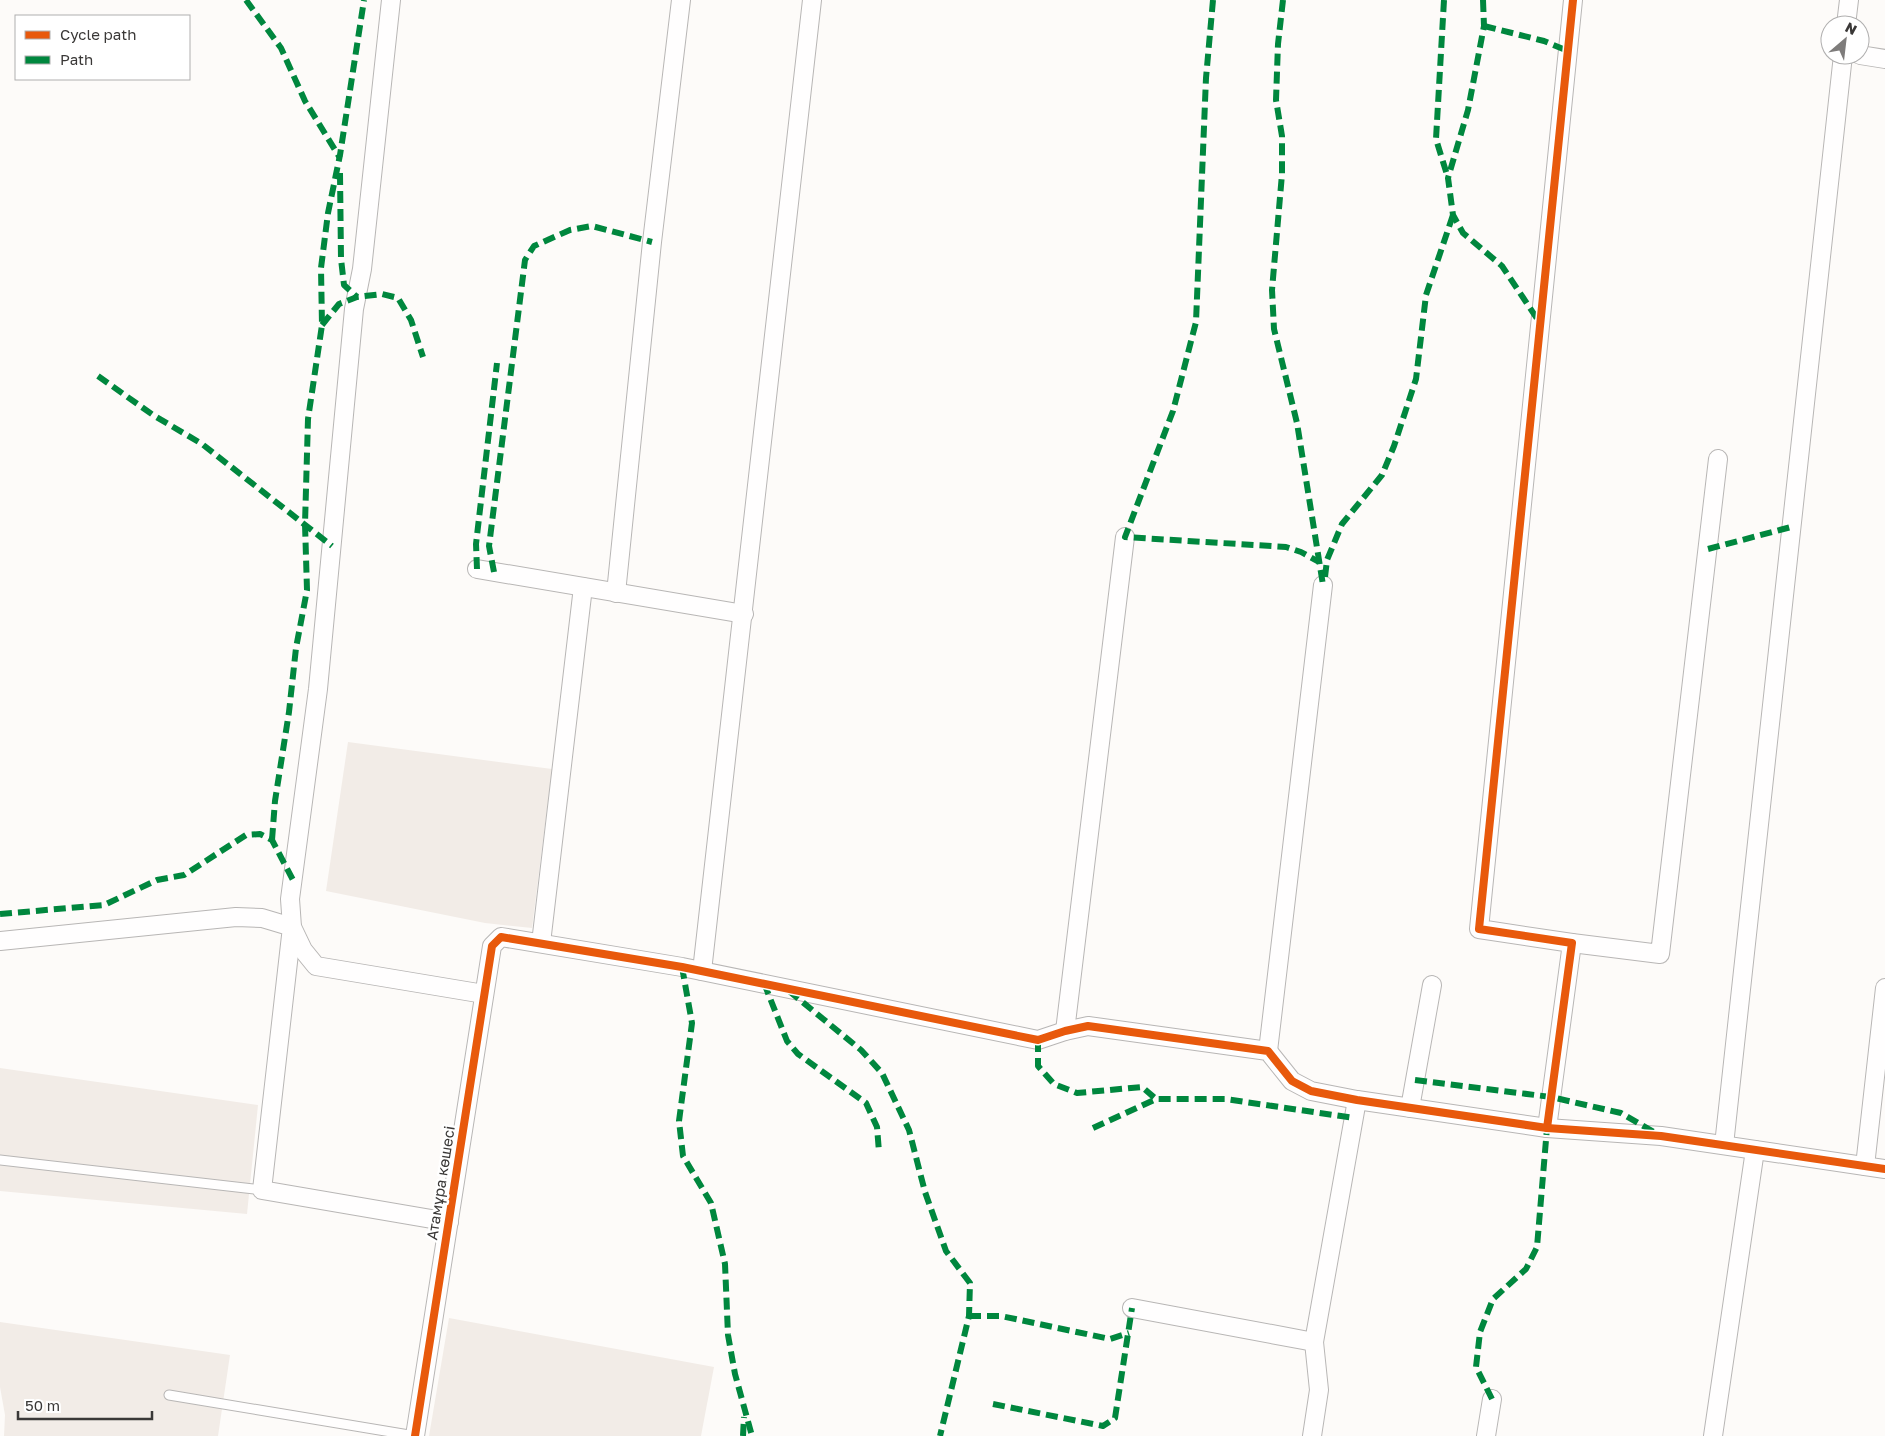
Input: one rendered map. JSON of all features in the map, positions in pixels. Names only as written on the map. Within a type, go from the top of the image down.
[{"type":"street","points":[[391,0],[362,269],[354,309],[318,689],[290,900],[292,927],[262,1190],[449,1222]]},
{"type":"street","points":[[616,593],[651,252],[681,0]]},
{"type":"street","points":[[702,971],[744,614],[812,0]]},
{"type":"street","points":[[1573,0],[1479,929],[1660,954],[1718,459]]},
{"type":"street","points":[[1847,15],[1849,0]]},
{"type":"street","points":[[1870,56],[1885,58]]},
{"type":"street","points":[[1724,1145],[1842,65]]},
{"type":"street","points":[[1065,1030],[1125,537]]},
{"type":"street","points":[[477,569],[744,614]]},
{"type":"street","points":[[1268,1051],[1323,585]]},
{"type":"street","points":[[582,587],[540,943],[702,971],[1038,1040],[1065,1030],[1088,1026],[1268,1051],[1292,1081],[1311,1091],[1357,1100],[1547,1128],[1661,1136],[1885,1169]]},
{"type":"street","points":[[0,941],[236,917],[262,918],[292,927],[303,950],[316,966],[484,994]]},
{"type":"street","name":"Атамұра көшесі","points":[[415,1436],[492,946],[501,936],[540,943]]},
{"type":"street","points":[[1547,1128],[1572,943]]},
{"type":"street","points":[[1410,1108],[1432,986]]},
{"type":"street","points":[[1864,1166],[1885,988]]},
{"type":"street","points":[[1312,1436],[1319,1390],[1314,1342],[1357,1100]]},
{"type":"street","points":[[1713,1436],[1756,1150]]},
{"type":"street","points":[[1132,1308],[1314,1342]]},
{"type":"street","points":[[1486,1436],[1492,1399]]},
{"type":"lane","points":[[0,1160],[262,1190]]},
{"type":"lane","points":[[168,1395],[415,1436]]},
{"type":"shaded area","points":[[348,742],[552,769],[532,928],[485,923],[326,891]]},
{"type":"shaded area","points":[[0,1068],[258,1105],[247,1214],[0,1191]]},
{"type":"shaded area","points":[[449,1318],[714,1367],[701,1436],[429,1436]]},
{"type":"shaded area","points":[[0,1322],[230,1355],[218,1436],[4,1436],[5,1415],[0,1387]]},
{"type":"marked path","points":[[246,0],[281,48],[305,101],[340,158]]},
{"type":"marked path","points":[[272,840],[275,801],[289,712],[296,648],[307,590],[305,524],[308,419],[322,325],[321,268],[328,213],[340,155],[364,0]]},
{"type":"marked path","points":[[1213,0],[1206,78],[1196,322],[1173,411],[1125,537],[1286,547],[1301,552],[1319,562]]},
{"type":"marked path","points":[[1283,0],[1278,44],[1276,100],[1282,136],[1282,174],[1272,290],[1274,329],[1297,423],[1323,585]]},
{"type":"marked path","points":[[1444,0],[1436,139],[1448,178]]},
{"type":"marked path","points":[[1483,0],[1484,26],[1468,110],[1448,178],[1453,215],[1463,233],[1502,266],[1540,323]]},
{"type":"marked path","points":[[1484,26],[1544,41],[1568,51]]},
{"type":"marked path","points":[[340,173],[341,259],[344,285],[357,297]]},
{"type":"marked path","points":[[1325,577],[1327,560],[1342,524],[1382,475],[1394,446],[1416,379],[1426,295],[1453,215]]},
{"type":"marked path","points":[[494,572],[489,546],[525,260],[534,246],[570,230],[592,226],[652,242]]},
{"type":"marked path","points":[[322,325],[339,304],[357,297],[382,294],[398,298],[411,320],[423,357]]},
{"type":"marked path","points":[[477,569],[476,544],[497,363]]},
{"type":"marked path","points":[[98,376],[153,415],[202,444],[332,546]]},
{"type":"marked path","points":[[1708,549],[1791,527]]},
{"type":"marked path","points":[[0,914],[104,905],[157,880],[184,875],[246,835],[260,834],[272,840],[293,880]]},
{"type":"marked path","points":[[682,967],[692,1023],[679,1121],[683,1156],[711,1203],[725,1264],[728,1335],[735,1374],[752,1436]]},
{"type":"marked path","points":[[764,983],[787,1041],[798,1054],[866,1103],[877,1127],[879,1152]]},
{"type":"marked path","points":[[789,991],[861,1050],[882,1073],[909,1130],[925,1192],[946,1251],[970,1283],[969,1316],[940,1436]]},
{"type":"marked path","points":[[1038,1040],[1038,1066],[1054,1084],[1077,1093],[1142,1087],[1156,1099]]},
{"type":"marked path","points":[[1415,1080],[1551,1097],[1621,1113],[1657,1134]]},
{"type":"marked path","points":[[1093,1128],[1156,1099],[1225,1099],[1354,1118]]},
{"type":"marked path","points":[[1492,1399],[1476,1367],[1480,1332],[1493,1299],[1526,1269],[1537,1247],[1547,1128]]},
{"type":"marked path","points":[[993,1404],[1103,1426],[1115,1418],[1132,1308]]},
{"type":"marked path","points":[[969,1316],[1001,1316],[1110,1339],[1129,1333]]},
{"type":"marked path","points":[[743,1436],[744,1417]]},
{"type":"cycle path","points":[[1547,1128],[1572,943],[1479,929],[1573,0]]},
{"type":"cycle path","points":[[415,1436],[492,946],[501,937],[682,967],[1038,1040],[1088,1026],[1268,1051],[1292,1081],[1311,1091],[1357,1100],[1547,1128],[1661,1136],[1885,1169]]}]
